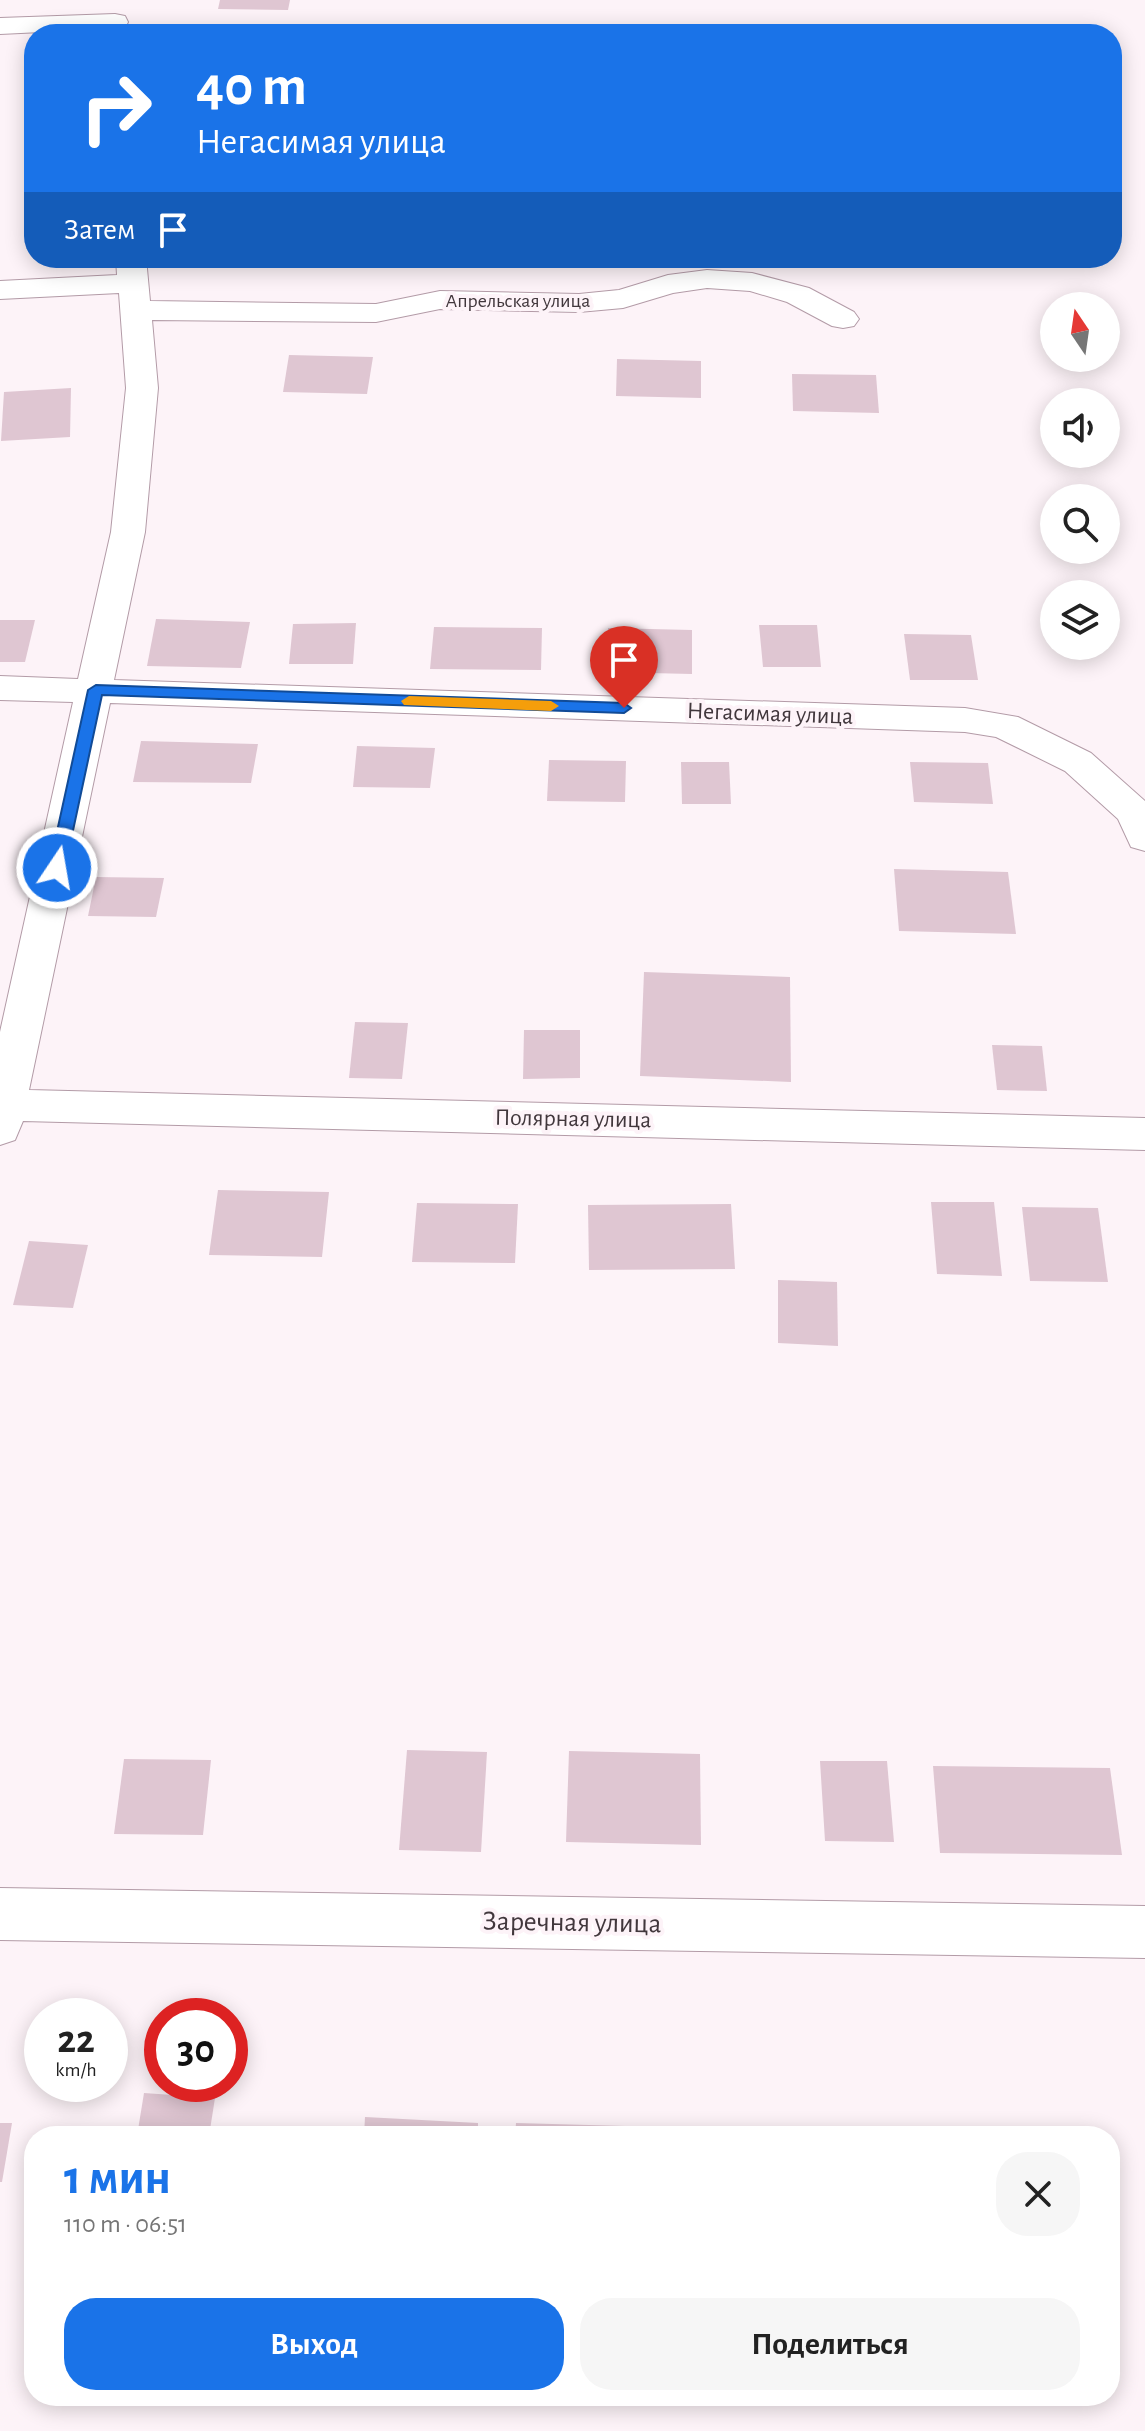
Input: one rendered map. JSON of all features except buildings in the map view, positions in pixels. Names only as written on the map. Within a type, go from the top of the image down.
[{"type":"street","points":[[33,24],[114,19]]},
{"type":"street","points":[[0,26],[24,25]]},
{"type":"street","name":"Апрельская улица","points":[[0,290],[133,284],[376,313],[440,300],[579,303],[623,299],[668,284],[707,279],[752,282],[798,295],[843,319]]},
{"type":"street","points":[[2,1113],[128,532],[142,388],[133,284]]},
{"type":"street","name":"Негасимая улица","points":[[0,688],[965,720],[1005,726],[1078,762],[1134,812],[1145,838]]},
{"type":"street","name":"Полярная улица","points":[[2,1113],[1145,1134]]},
{"type":"street","name":"Заречная улица","points":[[0,1914],[1145,1932]]},
{"type":"slow traffic","points":[[409,701],[551,706]]},
{"type":"route","points":[[57,868],[96,690],[624,708]]}]
